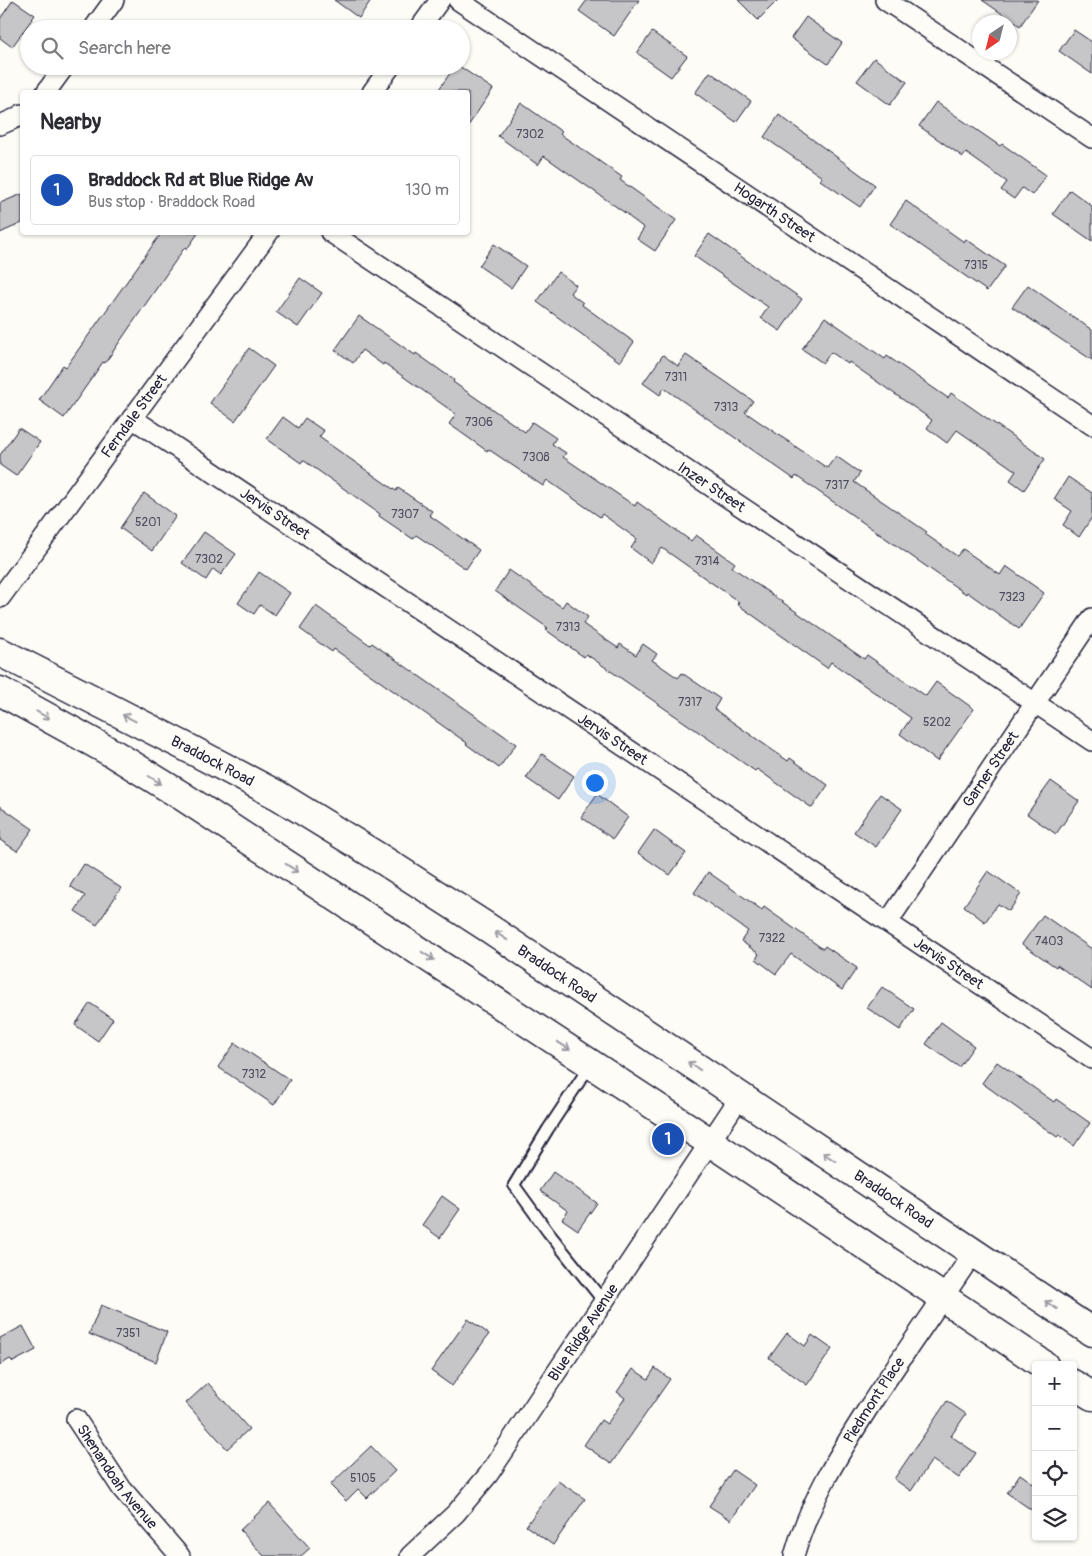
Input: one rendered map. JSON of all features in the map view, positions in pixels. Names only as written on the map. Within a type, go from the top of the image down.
[{"type":"main road","name":"Braddock Road","points":[[0,652],[279,796],[383,860],[490,929],[1092,1332]]},
{"type":"main road","points":[[0,691],[114,754],[182,796],[592,1064],[1038,1361]]},
{"type":"main road","points":[[1077,1387],[1092,1396]]},
{"type":"street","points":[[100,20],[114,0]]},
{"type":"street","points":[[425,20],[440,0]]},
{"type":"street","name":"Hogarth Street","points":[[458,0],[1092,425]]},
{"type":"street","points":[[885,0],[1092,138]]},
{"type":"street","points":[[47,90],[58,75]]},
{"type":"street","points":[[373,90],[384,75]]},
{"type":"street","points":[[0,125],[20,115]]},
{"type":"street","name":"Ferndale Street","points":[[0,598],[267,235]]},
{"type":"street","name":"Inzer Street","points":[[334,235],[1092,741]]},
{"type":"street","name":"Jervis Street","points":[[132,418],[1092,1059]]},
{"type":"street","name":"Garner Street","points":[[888,922],[1092,618]]},
{"type":"street","name":"Blue Ridge Avenue","points":[[410,1556],[456,1513],[488,1475],[740,1097]]},
{"type":"street","name":"Piedmont Place","points":[[794,1556],[800,1534],[832,1464],[879,1390],[973,1253]]},
{"type":"street","name":"Shenandoah Avenue","points":[[76,1420],[122,1489],[180,1556]]},
{"type":"lane","points":[[592,1064],[548,1129],[514,1185],[548,1232],[604,1302]]},
{"type":"building","points":[[13,0],[35,15],[31,20],[20,20],[20,36],[12,47],[0,38],[0,19]]},
{"type":"building","points":[[334,0],[371,0],[359,18]]},
{"type":"building","points":[[587,0],[639,0],[614,36],[579,11]]},
{"type":"building","points":[[738,0],[778,0],[758,20]]},
{"type":"building","points":[[982,0],[1038,0],[1020,26],[1017,24],[1017,15],[1004,15]]},
{"type":"building","points":[[806,17],[842,43],[828,64],[791,38]]},
{"type":"building","points":[[1074,30],[1092,42],[1092,74],[1059,51]]},
{"type":"building","points":[[652,32],[687,56],[671,77],[637,53]]},
{"type":"building","points":[[874,58],[907,82],[890,105],[857,81]]},
{"type":"building","points":[[710,72],[751,101],[736,122],[695,93]]},
{"type":"building","points":[[470,73],[493,89],[470,123],[470,90],[438,90],[449,75],[470,75]]},
{"type":"building","points":[[936,102],[1046,175],[1032,195],[1022,188],[1014,199],[1001,190],[1007,182],[966,153],[963,157],[919,126]]},
{"type":"building","points":[[521,103],[562,132],[560,134],[622,177],[620,180],[676,220],[655,251],[637,239],[644,228],[628,215],[544,156],[538,165],[498,136]]},
{"type":"building","points":[[779,115],[875,185],[860,207],[820,180],[822,177],[764,137]]},
{"type":"building","points":[[1070,190],[1092,206],[1092,241],[1053,214]]},
{"type":"building","points":[[20,195],[20,224],[0,233],[0,203]]},
{"type":"building","points":[[906,201],[964,242],[966,239],[1005,266],[987,291],[890,224]]},
{"type":"building","points":[[709,234],[802,299],[780,331],[761,318],[768,307],[694,256]]},
{"type":"building","points":[[160,235],[197,235],[187,249],[185,247],[105,363],[103,362],[64,418],[39,400],[63,365],[66,367]]},
{"type":"building","points":[[494,244],[526,266],[511,288],[479,266]]},
{"type":"building","points":[[558,272],[576,285],[570,293],[583,303],[582,305],[634,342],[620,362],[537,302]]},
{"type":"building","points":[[300,278],[322,293],[298,327],[276,312]]},
{"type":"building","points":[[1028,285],[1092,330],[1092,360],[1012,307]]},
{"type":"building","points":[[359,316],[415,355],[416,353],[454,380],[453,382],[525,432],[532,422],[556,438],[552,444],[566,453],[563,457],[635,506],[637,502],[691,541],[696,535],[735,563],[732,567],[864,659],[867,655],[926,696],[936,682],[974,709],[937,761],[900,734],[911,718],[831,662],[827,668],[737,604],[739,602],[662,548],[651,563],[631,548],[637,539],[602,514],[600,517],[547,480],[543,486],[488,449],[487,451],[449,424],[456,414],[384,363],[383,365],[362,350],[353,363],[335,350]]},
{"type":"building","points":[[825,317],[885,359],[887,356],[948,398],[951,393],[1045,459],[1024,490],[1010,480],[1016,471],[957,430],[947,443],[927,428],[932,420],[849,362],[848,364],[831,352],[823,363],[802,349]]},
{"type":"building","points":[[249,348],[274,366],[235,421],[210,403]]},
{"type":"building","points":[[663,355],[678,366],[686,355],[723,380],[753,401],[745,412],[827,468],[836,456],[860,473],[854,482],[927,532],[925,534],[957,556],[963,549],[1000,575],[1006,566],[1044,593],[1019,629],[796,476],[794,479],[664,388],[660,395],[643,383]]},
{"type":"building","points":[[283,417],[298,428],[305,418],[324,431],[319,437],[396,491],[398,488],[432,511],[429,515],[479,550],[466,569],[416,535],[413,539],[303,460],[301,463],[267,439]]},
{"type":"building","points":[[19,428],[40,442],[16,476],[0,465],[0,455]]},
{"type":"building","points":[[1068,477],[1092,493],[1092,517],[1079,537],[1063,525],[1072,511],[1054,499]]},
{"type":"building","points":[[144,493],[176,516],[152,551],[120,528]]},
{"type":"building","points":[[204,532],[236,554],[221,575],[213,569],[206,580],[182,563]]},
{"type":"building","points":[[509,570],[562,607],[566,601],[588,617],[583,624],[618,648],[620,644],[636,655],[643,644],[657,654],[652,660],[678,678],[682,673],[720,699],[714,709],[788,761],[790,758],[828,785],[812,808],[757,769],[755,771],[586,654],[584,657],[546,630],[548,628],[495,591]]},
{"type":"building","points":[[259,572],[290,593],[275,615],[260,605],[254,614],[238,603]]},
{"type":"building","points":[[316,606],[516,744],[499,768],[467,743],[334,649],[332,652],[300,629]]},
{"type":"building","points":[[542,754],[574,776],[558,800],[526,778]]},
{"type":"building","points":[[1051,781],[1079,801],[1056,834],[1027,814]]},
{"type":"building","points":[[597,794],[628,817],[613,839],[581,817]]},
{"type":"building","points":[[880,794],[902,809],[876,847],[854,832]]},
{"type":"building","points":[[0,806],[33,829],[17,851],[0,840]]},
{"type":"building","points":[[654,830],[686,853],[670,875],[638,853]]},
{"type":"building","points":[[84,864],[121,888],[97,925],[75,911],[85,896],[70,886]]},
{"type":"building","points":[[988,871],[1021,894],[1009,911],[998,904],[985,922],[964,906]]},
{"type":"building","points":[[708,872],[762,910],[764,907],[823,949],[825,946],[857,968],[842,990],[791,954],[776,974],[756,959],[759,954],[741,941],[748,931],[694,893]]},
{"type":"building","points":[[1043,915],[1092,949],[1092,990],[1057,965],[1056,967],[1022,944]]},
{"type":"building","points":[[882,987],[914,1009],[900,1030],[867,1008]]},
{"type":"building","points":[[90,1003],[113,1019],[98,1041],[75,1025]]},
{"type":"building","points":[[941,1022],[974,1046],[959,1067],[926,1044]]},
{"type":"building","points":[[235,1043],[290,1080],[274,1105],[218,1067]]},
{"type":"building","points":[[997,1062],[1054,1102],[1056,1099],[1090,1123],[1074,1146],[1059,1135],[1057,1137],[982,1083]]},
{"type":"building","points":[[553,1172],[597,1203],[578,1230],[562,1219],[568,1211],[540,1191]]},
{"type":"building","points":[[442,1196],[460,1209],[440,1238],[422,1225]]},
{"type":"building","points":[[101,1305],[167,1332],[156,1362],[89,1334]]},
{"type":"building","points":[[468,1319],[489,1334],[452,1386],[431,1371]]},
{"type":"building","points":[[23,1326],[36,1350],[13,1362],[10,1359],[0,1365],[0,1338]]},
{"type":"building","points":[[787,1333],[805,1346],[812,1335],[832,1349],[807,1385],[769,1358]]},
{"type":"building","points":[[655,1368],[670,1379],[611,1464],[584,1445],[601,1420],[607,1424],[625,1398],[617,1392],[633,1369],[648,1379]]},
{"type":"building","points":[[208,1383],[249,1429],[227,1449],[186,1403]]},
{"type":"building","points":[[947,1401],[966,1414],[951,1436],[976,1453],[959,1478],[932,1460],[911,1491],[894,1479]]},
{"type":"building","points":[[371,1446],[395,1471],[367,1498],[358,1489],[346,1501],[330,1485]]},
{"type":"building","points":[[733,1470],[755,1485],[731,1520],[709,1506]]},
{"type":"building","points":[[1020,1474],[1032,1482],[1032,1510],[1007,1493]]},
{"type":"building","points":[[558,1481],[585,1499],[553,1545],[526,1526]]},
{"type":"building","points":[[269,1503],[310,1548],[301,1556],[264,1556],[240,1530]]},
{"type":"place","name":"Braddock Rd at Blue Ridge Av","points":[[668,1139]]}]
